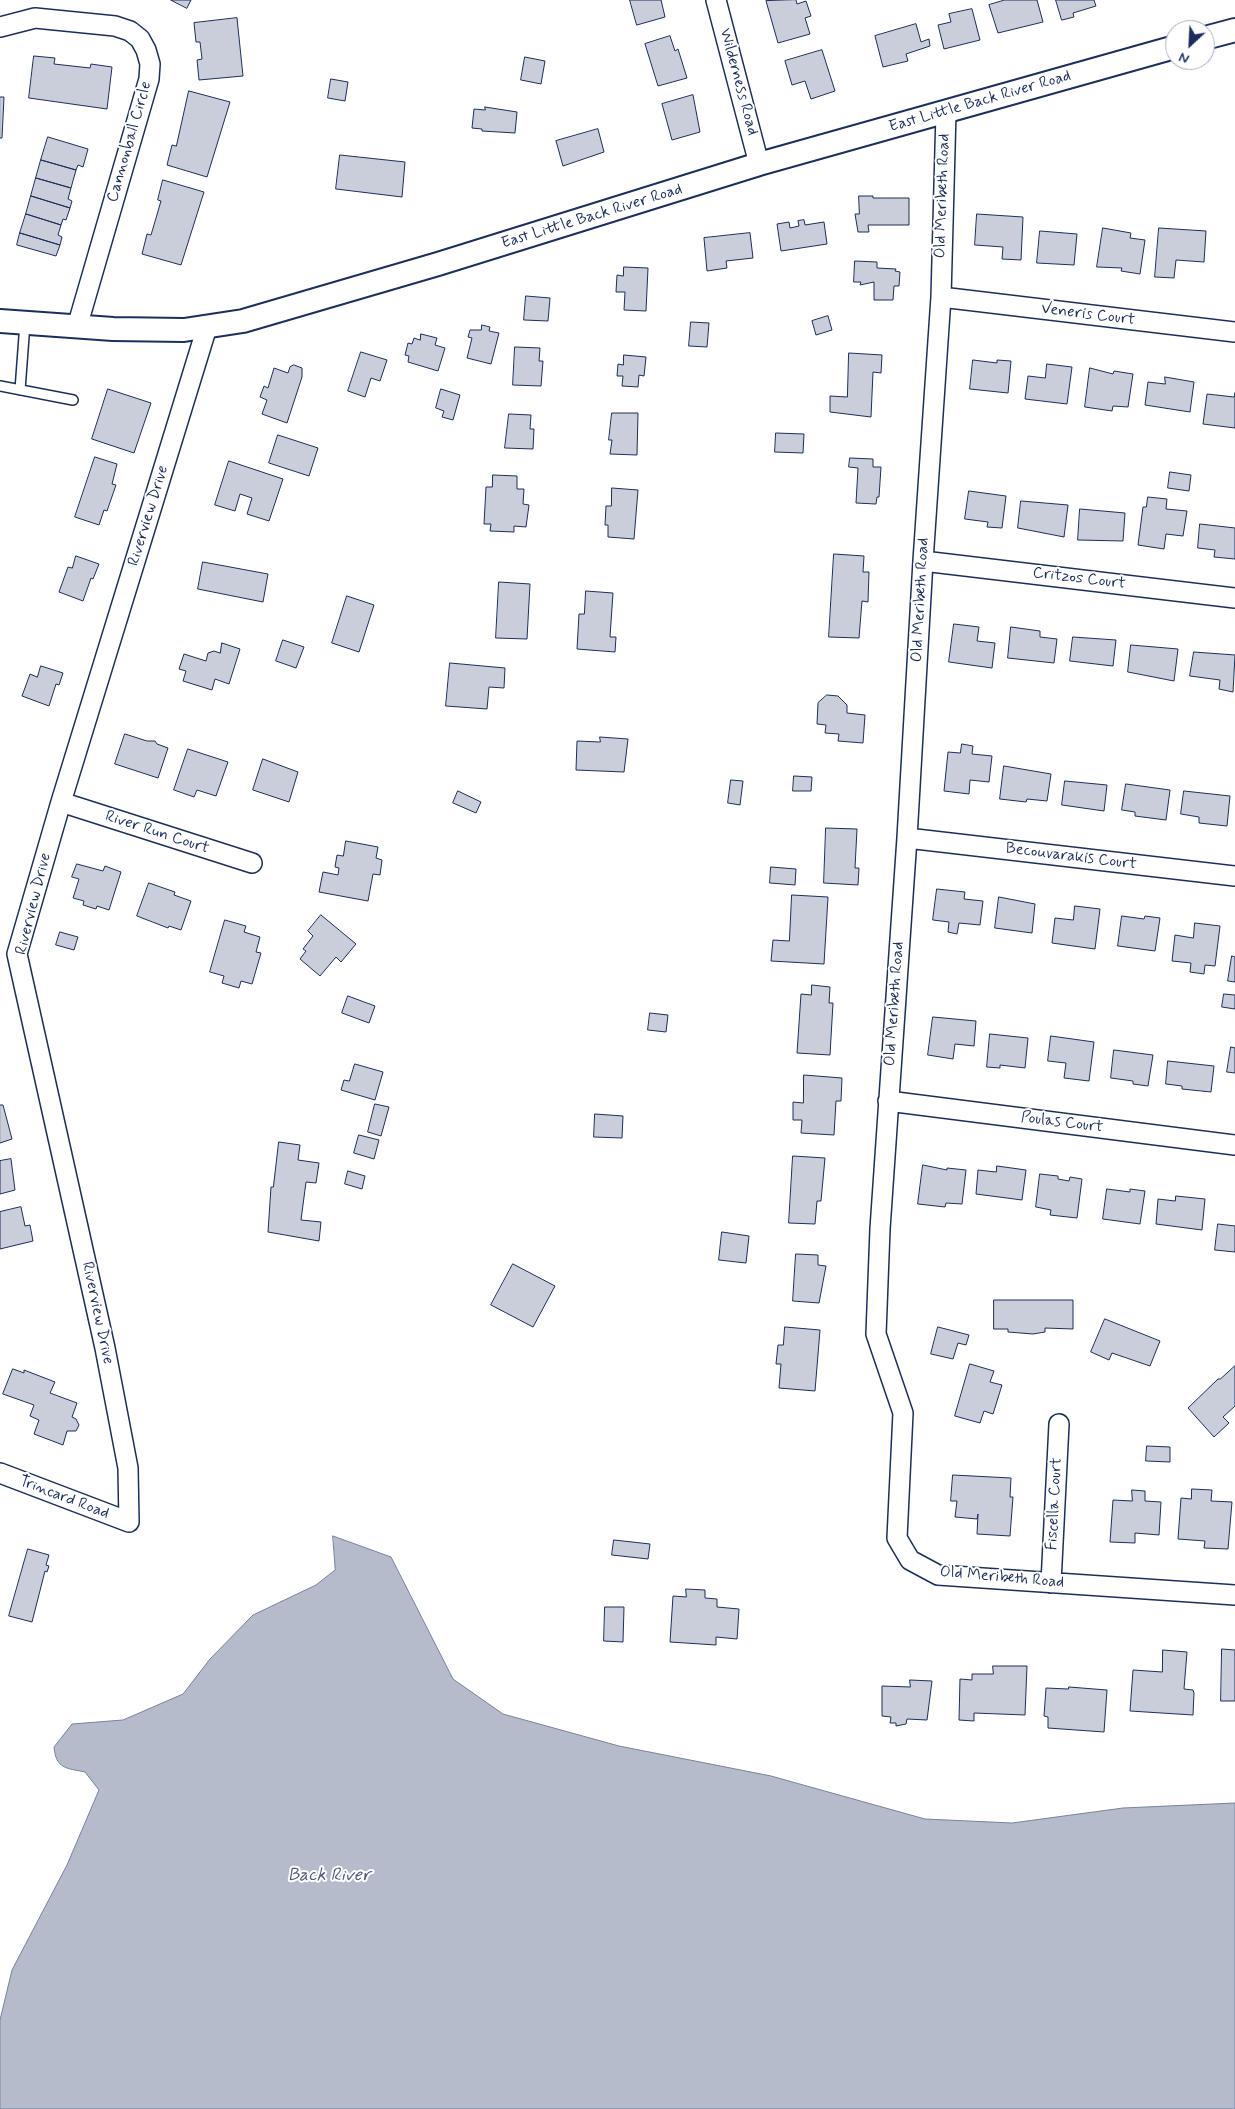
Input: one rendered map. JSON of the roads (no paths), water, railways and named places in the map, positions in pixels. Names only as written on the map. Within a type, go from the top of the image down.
[{"type":"street","name":"Wilderness Road","points":[[716,0],[759,164]]},
{"type":"street","name":"Cannonball Circle","points":[[0,27],[35,18],[115,26],[135,35],[146,50],[150,64],[149,79],[77,327]]},
{"type":"street","points":[[1215,35],[1235,30]]},
{"type":"street","name":"East Little Back River Road","points":[[0,322],[158,330],[207,327],[259,317],[759,164],[1165,50]]},
{"type":"street","name":"Old Meribeth Road","points":[[946,112],[940,297],[922,561],[907,838],[888,1101],[876,1334],[903,1413],[898,1538],[910,1560],[938,1575],[1235,1595]]},
{"type":"street","name":"Veneris Court","points":[[940,297],[1235,332]]},
{"type":"street","name":"Riverview Drive","points":[[128,1522],[128,1468],[105,1348],[18,954],[61,802],[207,327]]},
{"type":"street","name":"Critzos Court","points":[[922,561],[1235,598]]},
{"type":"street","name":"River Run Court","points":[[61,802],[252,863]]},
{"type":"street","name":"Becouvarakis Court","points":[[907,838],[1235,876]]},
{"type":"street","name":"Poulas Court","points":[[888,1101],[1235,1145]]},
{"type":"street","name":"Fiscella Court","points":[[1051,1583],[1059,1424]]},
{"type":"street","name":"Trincard Road","points":[[0,1473],[128,1522]]},
{"type":"lane","points":[[20,390],[25,323]]},
{"type":"lane","points":[[0,386],[74,400]]},
{"type":"water","name":"Back River","points":[[333,1536],[391,1557],[453,1679],[503,1714],[619,1746],[771,1776],[925,1819],[1012,1823],[1123,1808],[1235,1803],[1235,2109],[0,2109],[0,2020],[12,1970],[67,1865],[99,1790],[85,1772],[67,1768],[60,1764],[54,1747],[72,1724],[123,1720],[183,1694],[210,1659],[253,1615],[316,1585],[335,1570]]}]
